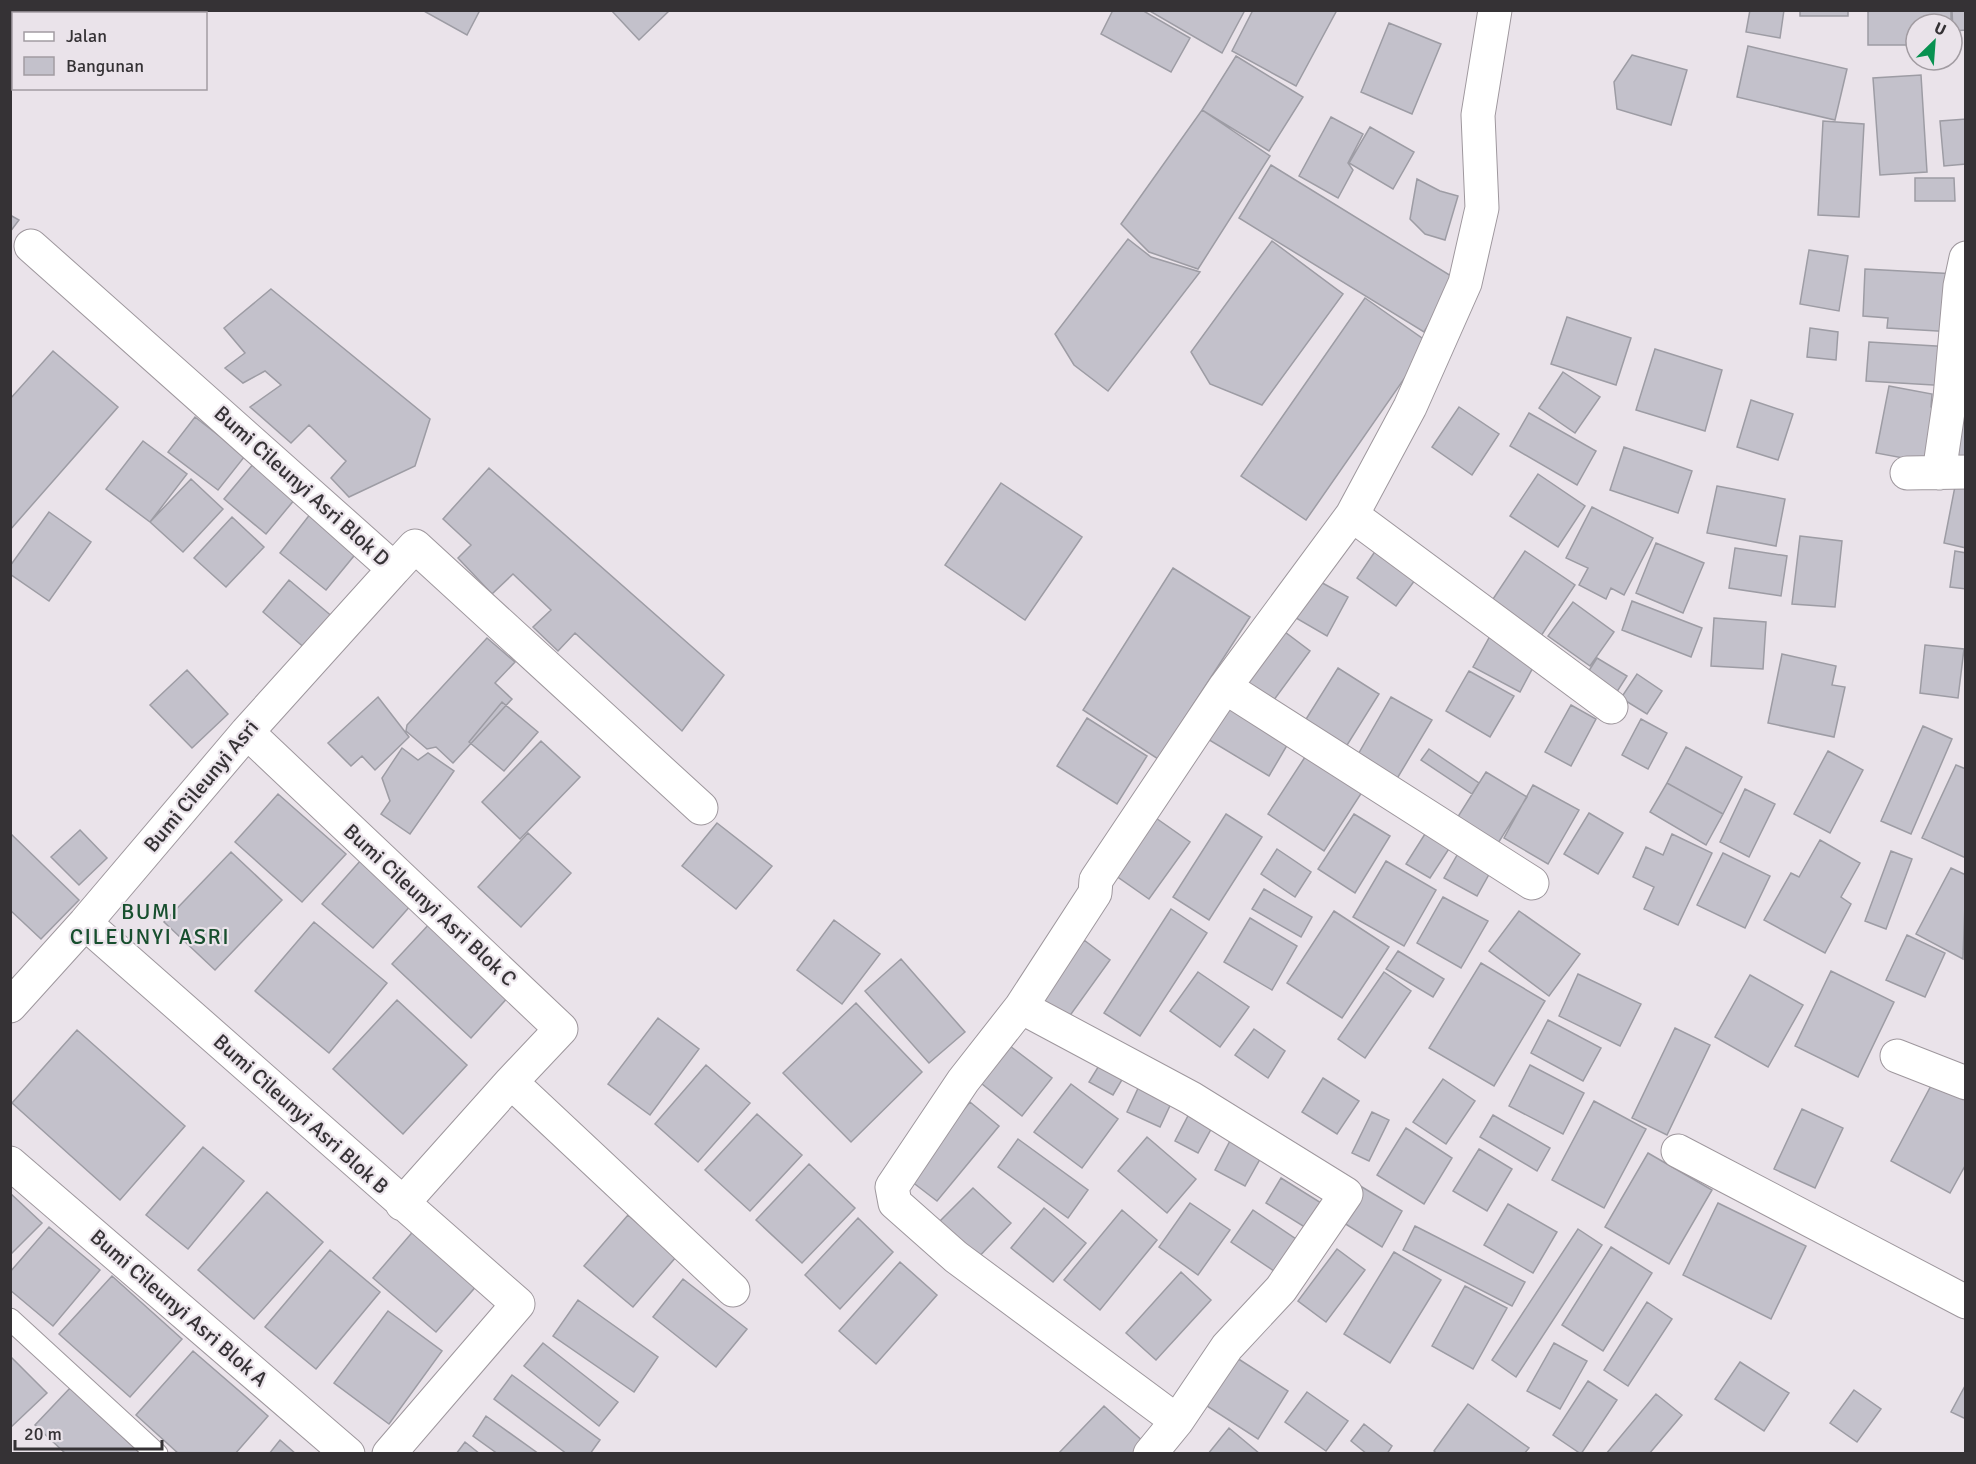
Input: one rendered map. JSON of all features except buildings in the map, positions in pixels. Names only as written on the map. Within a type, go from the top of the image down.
[{"type":"street","points":[[1177,1421],[956,1257],[895,1203],[892,1187],[963,1081],[1021,1007],[1095,893],[1096,880],[1225,687],[1352,515],[1410,407],[1465,283],[1482,208],[1478,116],[1495,10]]},
{"type":"street","name":"Bumi Cileunyi Asri Blok D","points":[[31,246],[394,569],[415,546],[701,808]]},
{"type":"street","points":[[1937,473],[1950,398],[1960,286],[1965,258]]},
{"type":"street","points":[[1352,515],[1611,707]]},
{"type":"street","name":"Bumi Cileunyi Asri","points":[[10,1005],[85,922],[247,732],[394,569]]},
{"type":"street","points":[[1225,687],[1532,883]]},
{"type":"street","name":"Bumi Cileunyi Asri Blok C","points":[[247,732],[561,1029],[402,1204]]},
{"type":"street","name":"Bumi Cileunyi Asri Blok B","points":[[85,922],[518,1304],[389,1454]]},
{"type":"street","points":[[1021,1007],[1191,1098],[1346,1194],[1281,1288],[1227,1347],[1177,1421],[1150,1454]]},
{"type":"street","points":[[1897,1056],[1965,1083]]},
{"type":"street","points":[[511,1082],[733,1290]]},
{"type":"street","points":[[1678,1152],[1965,1302]]},
{"type":"street","name":"Bumi Cileunyi Asri Blok A","points":[[10,1163],[348,1454]]},
{"type":"lane","points":[[10,1319],[157,1454]]},
{"type":"district","name":"BUMI CILEUNYI ASRI","points":[[150,924]]}]
